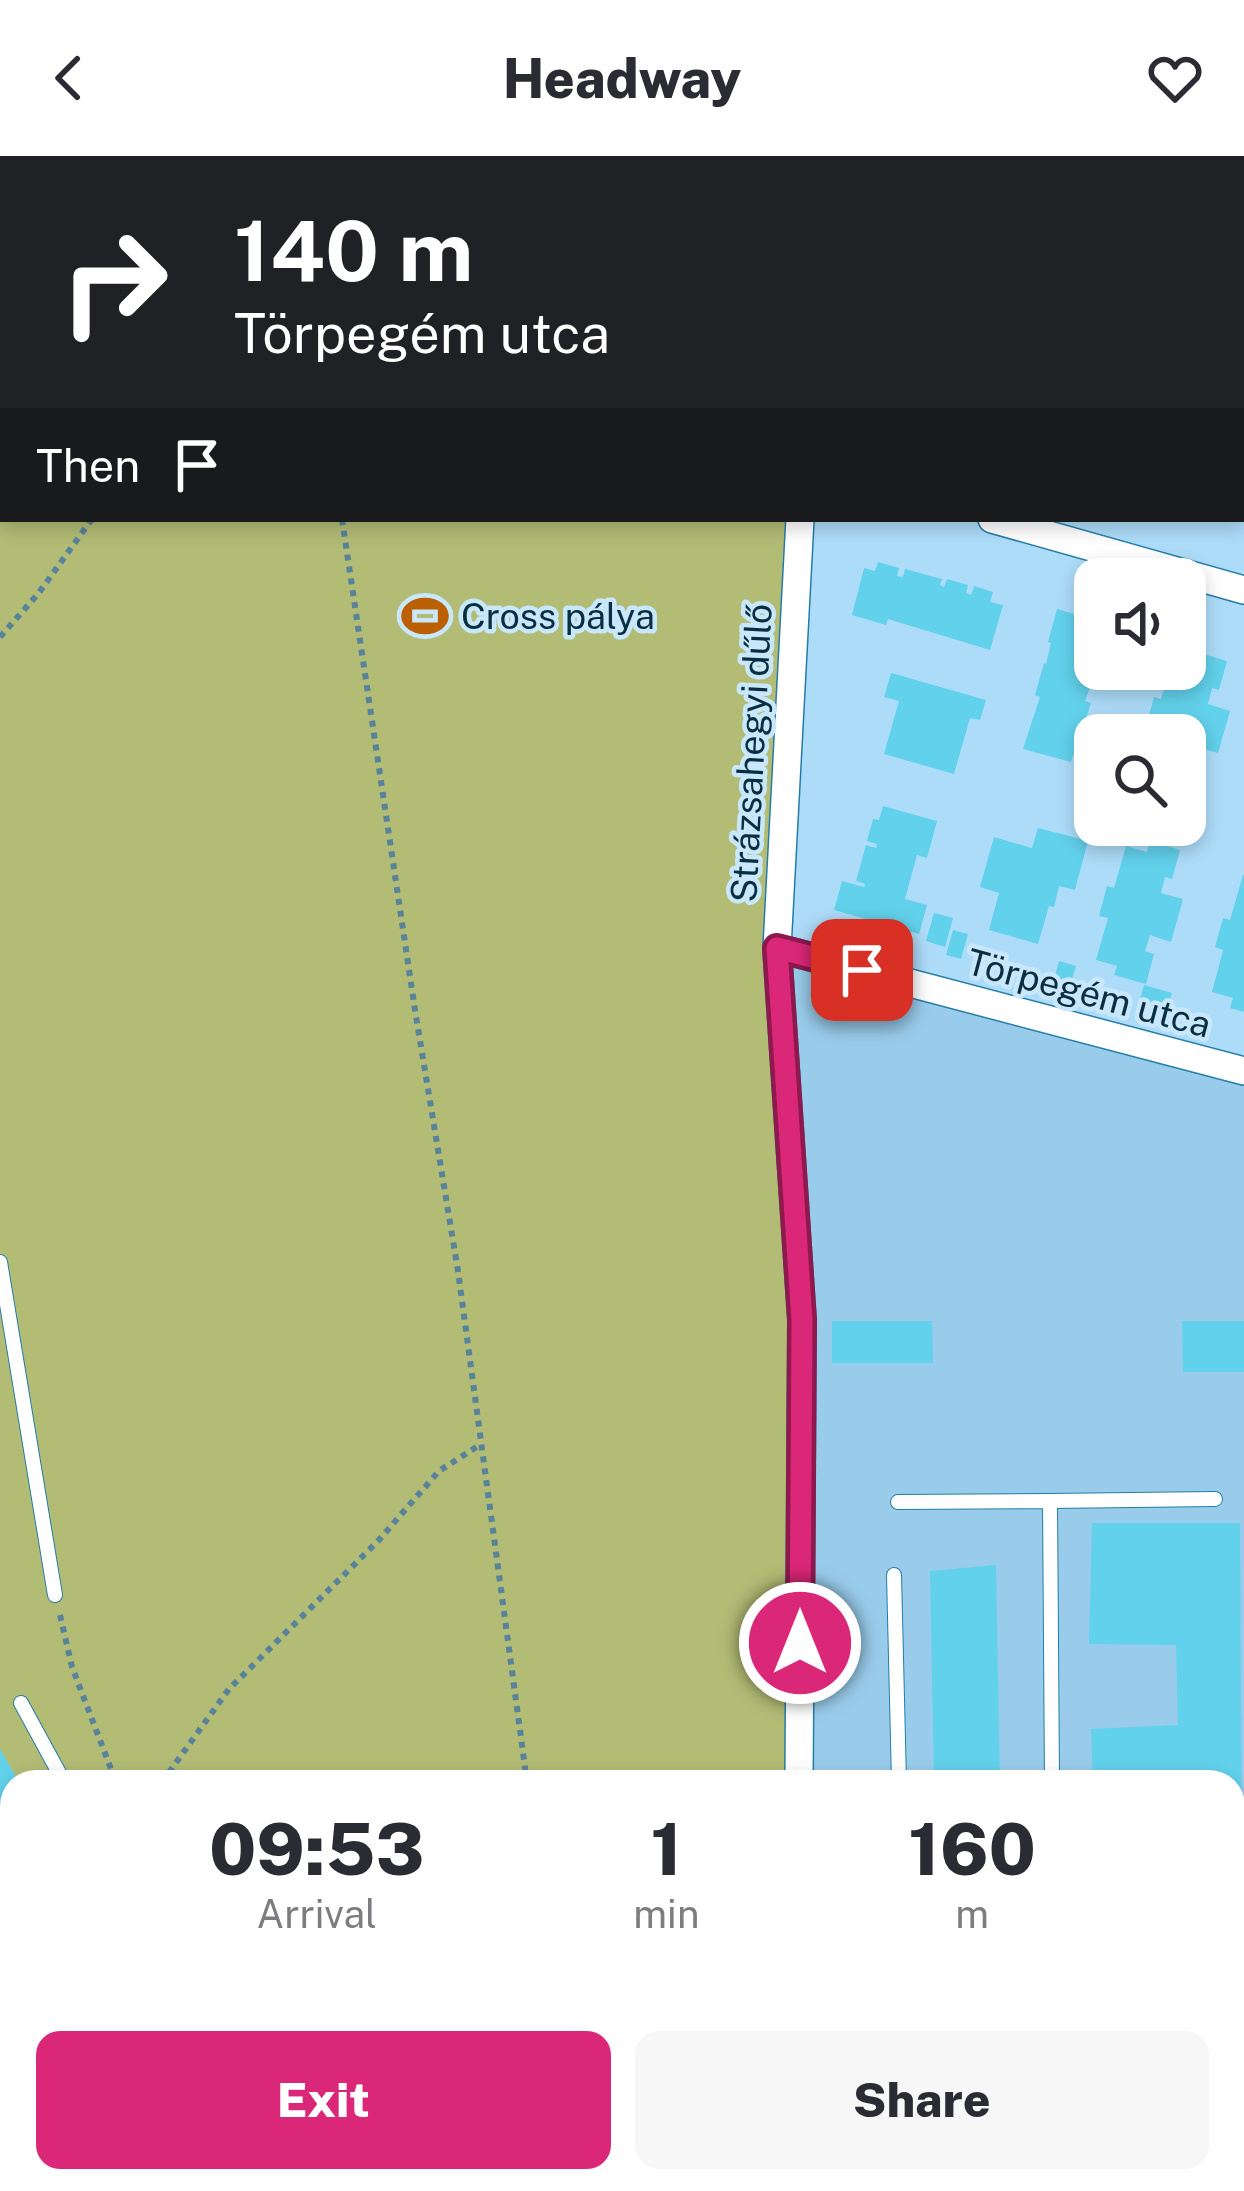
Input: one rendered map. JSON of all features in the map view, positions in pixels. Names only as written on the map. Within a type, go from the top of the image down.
[{"type":"street","name":"Strázsahegyi dűlő","points":[[799,1770],[802,1320],[777,948],[800,522]]},
{"type":"street","points":[[1003,522],[1244,590]]},
{"type":"street","name":"Törpegém utca","points":[[777,948],[1244,1071]]},
{"type":"lane","points":[[0,1262],[55,1595]]},
{"type":"lane","points":[[898,1502],[1215,1499]]},
{"type":"lane","points":[[1050,1501],[1052,1770]]},
{"type":"lane","points":[[894,1575],[899,1770]]},
{"type":"lane","points":[[21,1702],[58,1770]]},
{"type":"path","points":[[0,637],[90,522]]},
{"type":"path","points":[[343,522],[458,1270],[525,1770]]},
{"type":"path","points":[[171,1770],[229,1689],[378,1541],[440,1471],[481,1444]]},
{"type":"path","points":[[55,1595],[72,1667],[111,1770]]},
{"type":"shaded area","points":[[777,948],[1244,1078],[1244,1770],[814,1770],[802,1320]]},
{"type":"green space","points":[[0,522],[800,522],[777,948],[802,1320],[784,1770],[0,1770]]},
{"type":"building","points":[[878,562],[899,568],[897,576],[903,577],[905,569],[942,579],[944,587],[947,579],[968,585],[966,593],[971,595],[974,586],[993,592],[990,602],[1003,605],[990,650],[888,619],[886,625],[852,615],[864,568],[875,571]]},
{"type":"building","points":[[1057,609],[1074,614],[1074,690],[1089,690],[1085,701],[1091,703],[1087,714],[1074,714],[1071,762],[1023,749],[1040,697],[1035,695]]},
{"type":"building","points":[[1206,655],[1227,661],[1219,690],[1212,688],[1208,704],[1230,711],[1218,753],[1206,750],[1206,714],[1149,714],[1154,697],[1161,699],[1164,690],[1206,690]]},
{"type":"building","points":[[891,673],[986,700],[980,720],[970,718],[954,774],[884,754],[899,701],[884,697]]},
{"type":"building","points":[[883,806],[937,821],[927,858],[917,855],[905,899],[927,905],[919,934],[834,910],[842,881],[864,887],[856,881],[866,845],[876,848],[877,844],[867,841],[873,819],[879,820]]},
{"type":"building","points":[[1038,828],[1074,837],[1074,846],[1087,846],[1075,890],[1059,886],[1038,944],[989,930],[999,893],[980,887],[994,837],[1032,848]]},
{"type":"building","points":[[1126,846],[1147,852],[1149,846],[1180,850],[1172,879],[1165,877],[1161,893],[1183,899],[1171,942],[1150,935],[1145,951],[1154,954],[1146,984],[1114,975],[1117,966],[1096,960],[1108,918],[1099,916],[1107,886],[1114,888]]},
{"type":"building","points":[[1243,875],[1244,1012],[1230,1008],[1233,998],[1212,992],[1223,950],[1215,947],[1223,918],[1230,920]]},
{"type":"building","points":[[934,913],[953,918],[945,947],[926,941]]},
{"type":"building","points":[[953,930],[968,934],[961,959],[946,955]]},
{"type":"building","points":[[1059,961],[1076,966],[1068,992],[1052,987]]},
{"type":"building","points":[[1144,985],[1172,993],[1165,1017],[1137,1010]]},
{"type":"building","points":[[832,1321],[932,1321],[933,1363],[832,1363]]},
{"type":"building","points":[[1182,1321],[1244,1321],[1244,1372],[1183,1372]]},
{"type":"building","points":[[1092,1523],[1240,1523],[1241,1770],[1093,1770],[1091,1729],[1178,1725],[1176,1645],[1089,1644]]},
{"type":"building","points":[[996,1565],[1000,1770],[934,1770],[930,1571]]},
{"type":"building","points":[[0,1749],[12,1770],[0,1770]]},
{"type":"place","name":"Cross pálya","points":[[425,616]]},
{"type":"route","points":[[800,1643],[802,1320],[777,948],[862,970]]}]
